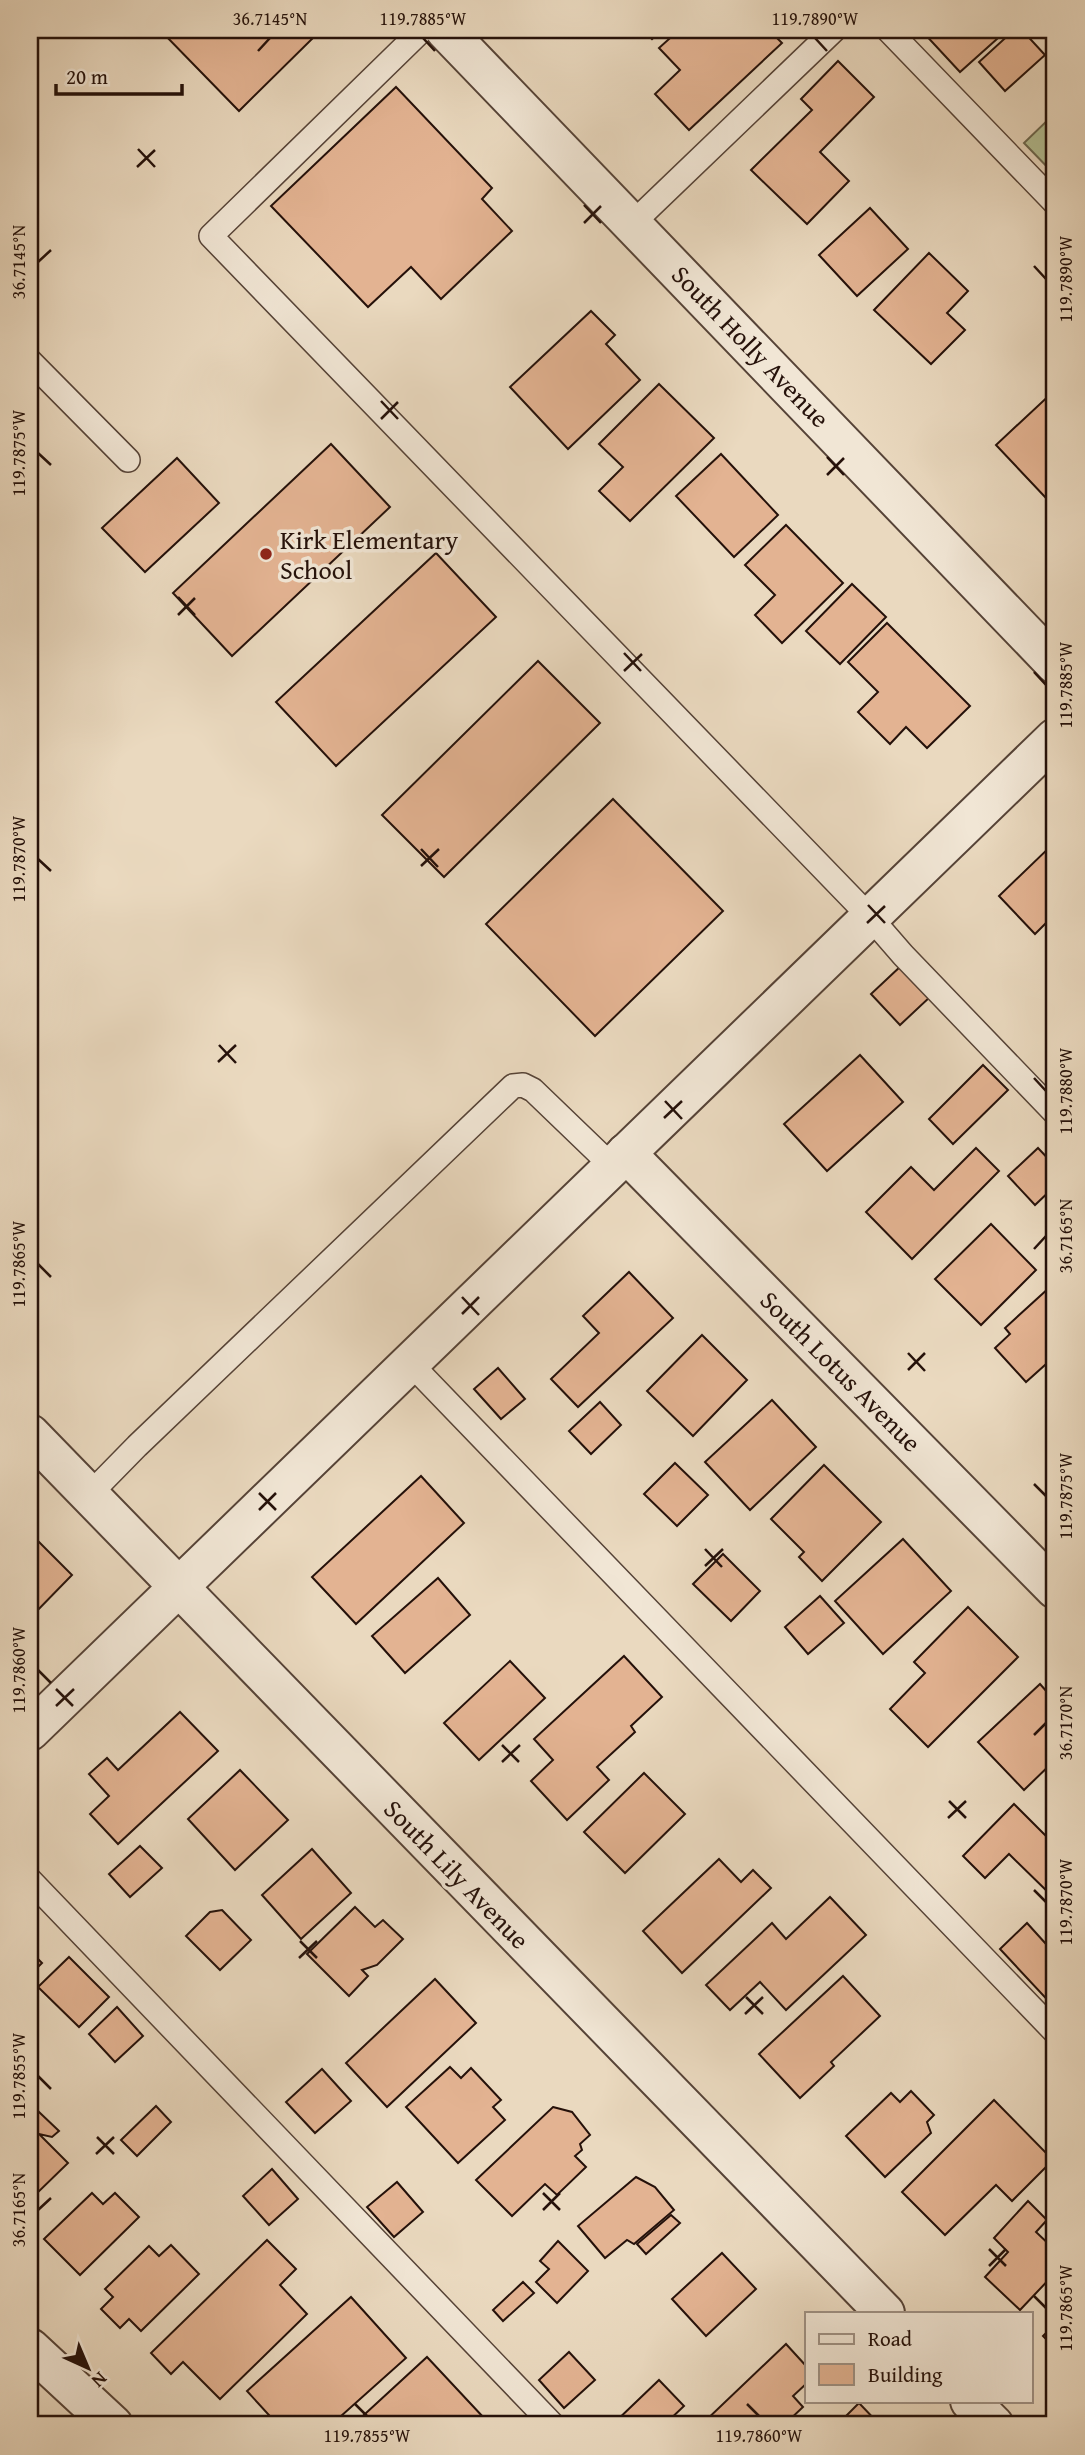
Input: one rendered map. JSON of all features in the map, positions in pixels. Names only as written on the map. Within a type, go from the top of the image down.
[{"type":"street","name":"South Holly Avenue","points":[[445,30],[1055,664]]},
{"type":"street","points":[[30,1731],[1055,738]]},
{"type":"street","name":"South Lotus Avenue","points":[[620,1160],[1055,1589]]},
{"type":"street","name":"South Lily Avenue","points":[[30,1434],[884,2312]]},
{"type":"street","points":[[30,2348],[113,2425]]},
{"type":"street","points":[[971,2402],[994,2425]]},
{"type":"lane","points":[[422,30],[212,236],[870,917],[1055,1113]]},
{"type":"lane","points":[[633,223],[834,30]]},
{"type":"lane","points":[[888,30],[1055,202]]},
{"type":"lane","points":[[30,361],[128,460]]},
{"type":"lane","points":[[89,1496],[137,1446],[513,1086],[523,1085],[533,1090],[620,1160]]},
{"type":"lane","points":[[410,1363],[1055,2032]]},
{"type":"lane","points":[[30,1880],[553,2425]]},
{"type":"green space","points":[[1055,113],[1055,175],[1024,143]]},
{"type":"building","points":[[160,30],[315,30],[318,33],[239,111]]},
{"type":"building","points":[[643,30],[662,30],[652,39]]},
{"type":"building","points":[[679,30],[769,30],[782,43],[689,130],[655,94],[680,70],[659,48]]},
{"type":"building","points":[[921,30],[1007,30],[960,72]]},
{"type":"building","points":[[1014,30],[1022,30],[1045,55],[1005,91],[979,62]]},
{"type":"building","points":[[838,61],[874,97],[820,152],[849,181],[807,224],[751,170],[812,110],[801,99]]},
{"type":"building","points":[[396,87],[492,188],[482,199],[512,231],[441,299],[411,267],[368,307],[271,206]]},
{"type":"building","points":[[870,208],[908,249],[857,296],[819,255]]},
{"type":"building","points":[[929,253],[968,291],[947,313],[965,330],[931,364],[874,310]]},
{"type":"building","points":[[591,311],[615,335],[606,344],[640,380],[568,449],[510,387]]},
{"type":"building","points":[[659,384],[714,438],[630,521],[599,491],[623,467],[599,444]]},
{"type":"building","points":[[1055,390],[1055,489],[1046,498],[996,445]]},
{"type":"building","points":[[331,444],[390,507],[232,656],[173,593]]},
{"type":"building","points":[[721,454],[778,515],[734,557],[676,496]]},
{"type":"building","points":[[177,458],[219,503],[145,572],[102,528]]},
{"type":"building","points":[[786,525],[843,583],[782,643],[755,615],[775,595],[745,565]]},
{"type":"building","points":[[436,553],[496,617],[336,766],[276,702]]},
{"type":"building","points":[[852,584],[886,617],[840,664],[806,631]]},
{"type":"building","points":[[887,623],[970,706],[927,748],[906,727],[890,744],[858,712],[878,692],[848,662]]},
{"type":"building","points":[[538,661],[600,723],[444,877],[382,815]]},
{"type":"building","points":[[613,799],[723,911],[595,1036],[486,924]]},
{"type":"building","points":[[1055,842],[1055,914],[1035,934],[999,896]]},
{"type":"building","points":[[902,965],[931,996],[900,1025],[871,994]]},
{"type":"building","points":[[860,1055],[903,1102],[827,1171],[784,1124]]},
{"type":"building","points":[[983,1065],[1008,1090],[953,1144],[929,1119]]},
{"type":"building","points":[[976,1148],[999,1171],[912,1259],[866,1212],[911,1167],[934,1190]]},
{"type":"building","points":[[1038,1148],[1055,1166],[1055,1186],[1035,1205],[1008,1176]]},
{"type":"building","points":[[991,1224],[1036,1270],[981,1325],[935,1279]]},
{"type":"building","points":[[629,1272],[673,1318],[578,1407],[551,1379],[599,1333],[583,1316]]},
{"type":"building","points":[[1050,1287],[1055,1293],[1055,1356],[1026,1382],[995,1348],[1010,1334],[1005,1328]]},
{"type":"building","points":[[702,1335],[747,1380],[693,1436],[647,1391]]},
{"type":"building","points":[[498,1368],[525,1399],[501,1419],[474,1389]]},
{"type":"building","points":[[772,1400],[816,1447],[750,1510],[705,1462]]},
{"type":"building","points":[[600,1402],[621,1425],[591,1454],[569,1431]]},
{"type":"building","points":[[675,1463],[708,1495],[677,1526],[644,1494]]},
{"type":"building","points":[[824,1465],[881,1522],[822,1581],[799,1557],[804,1552],[771,1519]]},
{"type":"building","points":[[421,1476],[464,1523],[356,1624],[312,1577]]},
{"type":"building","points":[[30,1533],[72,1575],[30,1618]]},
{"type":"building","points":[[903,1539],[951,1591],[883,1654],[835,1601]]},
{"type":"building","points":[[723,1554],[760,1591],[731,1621],[693,1584]]},
{"type":"building","points":[[438,1578],[470,1615],[405,1673],[372,1636]]},
{"type":"building","points":[[820,1596],[844,1623],[808,1654],[785,1627]]},
{"type":"building","points":[[968,1607],[1018,1657],[928,1747],[890,1709],[925,1673],[914,1662]]},
{"type":"building","points":[[624,1656],[662,1697],[631,1726],[635,1732],[597,1767],[609,1780],[567,1820],[531,1781],[553,1760],[534,1739]]},
{"type":"building","points":[[510,1661],[545,1698],[479,1760],[444,1723]]},
{"type":"building","points":[[1040,1684],[1055,1701],[1055,1760],[1024,1790],[978,1742]]},
{"type":"building","points":[[180,1712],[218,1751],[118,1844],[90,1814],[109,1796],[89,1774],[107,1758],[118,1770]]},
{"type":"building","points":[[240,1770],[288,1820],[235,1870],[188,1819]]},
{"type":"building","points":[[644,1773],[685,1814],[625,1873],[584,1832]]},
{"type":"building","points":[[1014,1804],[1047,1837],[1055,1828],[1055,1891],[1051,1895],[1009,1854],[985,1878],[963,1856]]},
{"type":"building","points":[[140,1846],[162,1868],[130,1897],[109,1874]]},
{"type":"building","points":[[312,1849],[351,1893],[301,1939],[262,1895]]},
{"type":"building","points":[[719,1859],[741,1882],[753,1870],[771,1888],[682,1973],[643,1931]]},
{"type":"building","points":[[830,1897],[866,1935],[786,2010],[760,1982],[730,2010],[706,1985],[772,1923],[786,1939]]},
{"type":"building","points":[[355,1907],[375,1927],[383,1920],[403,1939],[377,1965],[362,1970],[368,1976],[349,1996],[307,1954]]},
{"type":"building","points":[[222,1910],[251,1940],[220,1970],[186,1936],[210,1912]]},
{"type":"building","points":[[1027,1923],[1055,1954],[1055,2008],[1000,1949]]},
{"type":"building","points":[[30,1951],[42,1963],[30,1975]]},
{"type":"building","points":[[69,1957],[109,1997],[79,2027],[38,1987]]},
{"type":"building","points":[[843,1976],[880,2016],[831,2062],[834,2066],[800,2098],[759,2054]]},
{"type":"building","points":[[435,1979],[476,2023],[387,2107],[346,2063]]},
{"type":"building","points":[[117,2007],[143,2036],[115,2062],[89,2034]]},
{"type":"building","points":[[450,2067],[461,2078],[471,2068],[501,2100],[493,2107],[505,2120],[458,2163],[406,2107]]},
{"type":"building","points":[[322,2069],[351,2101],[315,2133],[286,2102]]},
{"type":"building","points":[[911,2091],[934,2115],[927,2122],[931,2133],[885,2177],[846,2136],[891,2093],[900,2102]]},
{"type":"building","points":[[994,2100],[1053,2160],[1012,2201],[996,2185],[945,2235],[902,2192]]},
{"type":"building","points":[[156,2106],[171,2122],[137,2156],[121,2140]]},
{"type":"building","points":[[553,2107],[572,2112],[590,2135],[580,2144],[582,2150],[575,2156],[586,2167],[557,2195],[545,2184],[512,2216],[476,2180]]},
{"type":"building","points":[[39,2112],[59,2131],[52,2137],[39,2134],[68,2163],[30,2200],[30,2121]]},
{"type":"building","points":[[272,2169],[298,2199],[269,2225],[243,2196]]},
{"type":"building","points":[[636,2177],[655,2187],[674,2210],[634,2244],[627,2240],[605,2258],[578,2226]]},
{"type":"building","points":[[397,2182],[423,2212],[394,2237],[367,2207]]},
{"type":"building","points":[[92,2193],[103,2204],[115,2193],[139,2217],[80,2275],[44,2239]]},
{"type":"building","points":[[1028,2201],[1047,2220],[1036,2232],[1055,2250],[1055,2273],[1020,2310],[985,2277],[1008,2252],[994,2238]]},
{"type":"building","points":[[671,2215],[680,2223],[646,2254],[637,2244]]},
{"type":"building","points":[[267,2240],[296,2269],[280,2285],[307,2314],[220,2399],[183,2362],[171,2374],[151,2353]]},
{"type":"building","points":[[558,2241],[588,2271],[557,2303],[536,2282],[549,2269],[540,2261]]},
{"type":"building","points":[[171,2245],[199,2274],[141,2331],[129,2319],[120,2328],[101,2309],[113,2297],[105,2289],[149,2246],[159,2256]]},
{"type":"building","points":[[722,2253],[756,2289],[706,2336],[672,2299]]},
{"type":"building","points":[[523,2282],[534,2293],[503,2321],[493,2310]]},
{"type":"building","points":[[351,2297],[406,2358],[331,2425],[278,2425],[247,2391]]},
{"type":"building","points":[[1055,2324],[1055,2348],[1043,2336]]},
{"type":"building","points":[[786,2344],[805,2365],[805,2385],[793,2396],[803,2407],[784,2425],[701,2425]]},
{"type":"building","points":[[569,2352],[595,2380],[564,2408],[539,2380]]},
{"type":"building","points":[[427,2357],[484,2418],[476,2425],[353,2425]]},
{"type":"building","points":[[659,2380],[684,2406],[664,2425],[612,2425]]},
{"type":"building","points":[[859,2403],[880,2425],[837,2425]]},
{"type":"place","name":"Kirk Elementary School","points":[[266,554]]}]
